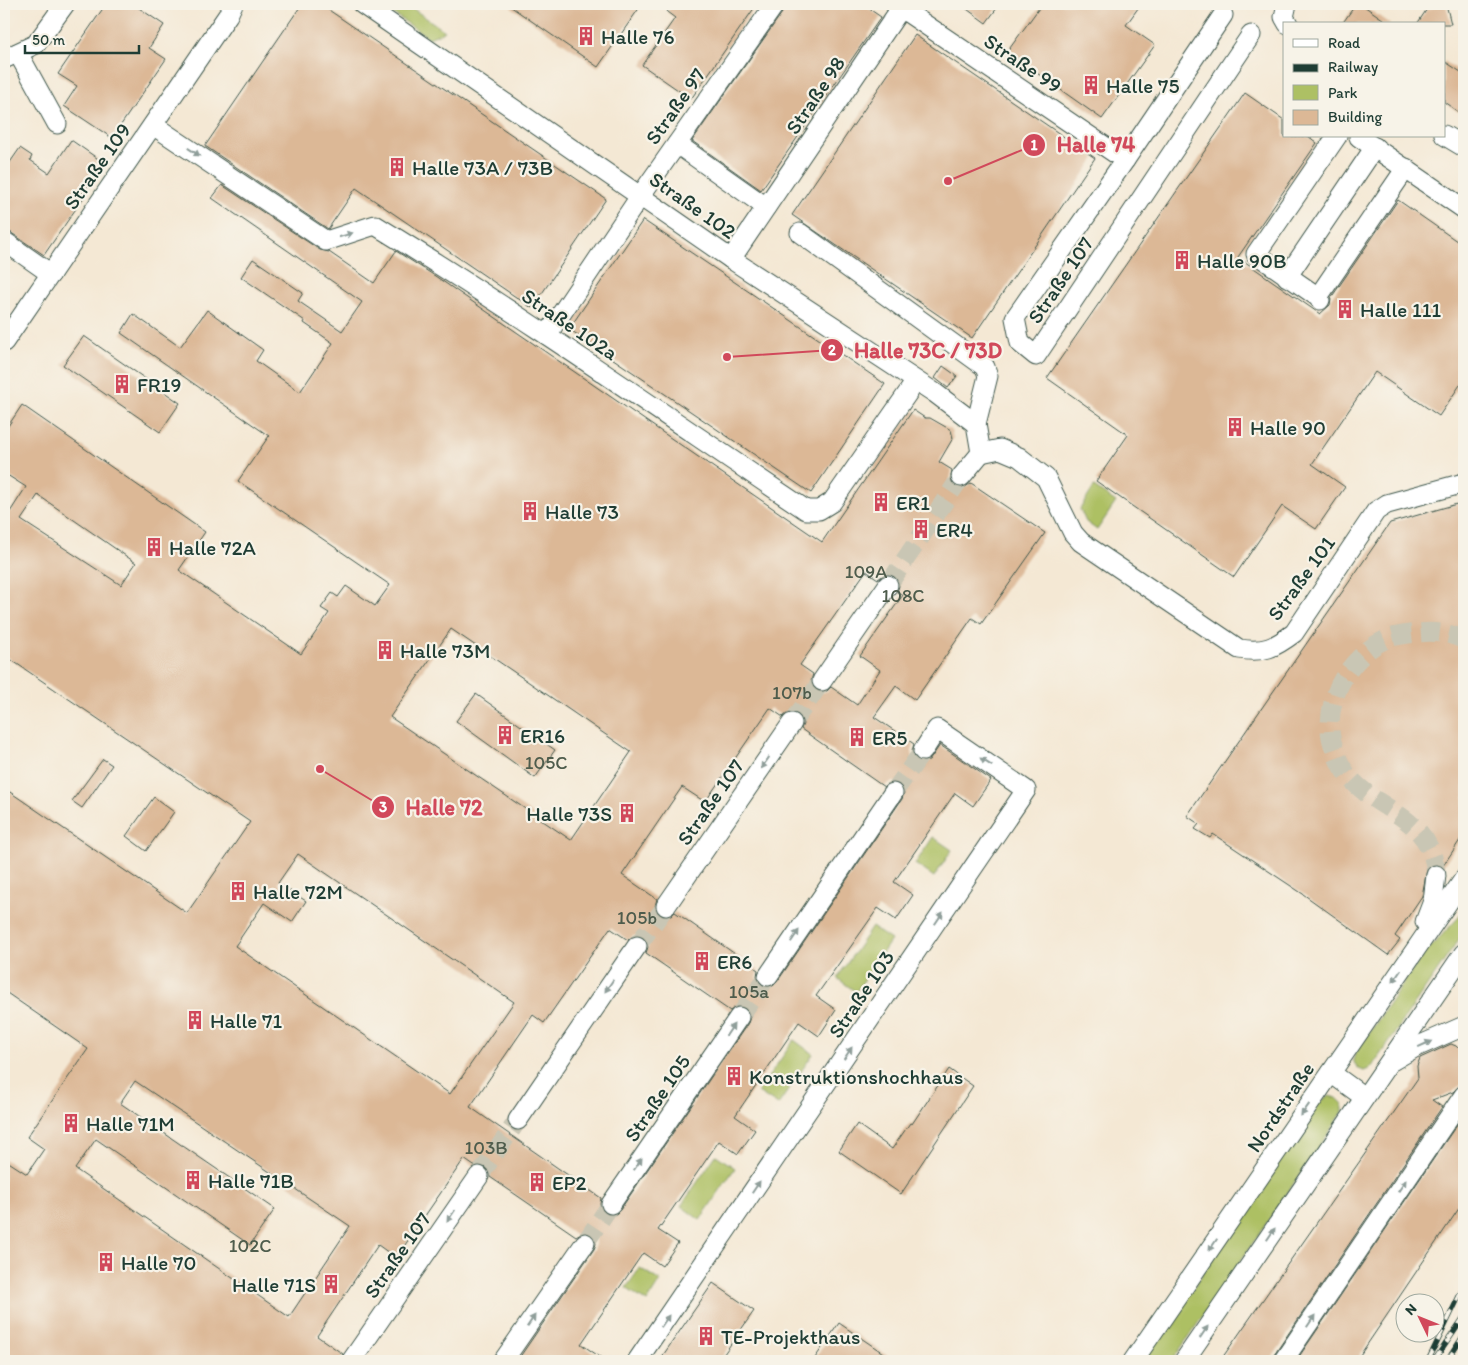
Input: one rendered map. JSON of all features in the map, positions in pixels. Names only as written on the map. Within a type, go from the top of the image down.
[{"type":"street","points":[[57,124],[11,56],[36,44],[65,4]]},
{"type":"street","name":"Straße 102","points":[[362,4],[731,258],[916,380],[976,424]]},
{"type":"street","name":"Straße 97","points":[[547,335],[640,195],[775,4]]},
{"type":"street","points":[[1287,4],[1284,18],[1287,22]]},
{"type":"street","name":"Straße 99","points":[[898,6],[1125,160]]},
{"type":"street","name":"Straße 98","points":[[731,258],[898,6]]},
{"type":"street","name":"Straße 109","points":[[4,342],[234,8]]},
{"type":"street","name":"Straße 107","points":[[1223,15],[1015,318],[1020,343],[1036,356],[1251,35]]},
{"type":"street","name":"Straße 102a","points":[[153,125],[326,241],[375,225],[547,335],[806,510],[819,510],[832,502],[916,380]]},
{"type":"street","points":[[1446,136],[1464,147]]},
{"type":"street","points":[[1335,138],[1256,254],[1319,299],[1406,168]]},
{"type":"street","points":[[1360,138],[1464,208]]},
{"type":"street","points":[[677,144],[766,207]]},
{"type":"street","points":[[1287,277],[1375,148]]},
{"type":"street","points":[[800,233],[985,367],[988,376],[976,424],[981,452],[961,477]]},
{"type":"street","points":[[4,242],[51,274]]},
{"type":"street","name":"Straße 101","points":[[981,452],[1000,449],[1019,457],[1046,478],[1073,533],[1081,542],[1239,649],[1257,652],[1276,646],[1294,633],[1376,511],[1387,504],[1464,483]]},
{"type":"street","points":[[826,674],[888,585]]},
{"type":"street","name":"Straße 107","points":[[666,906],[792,723]]},
{"type":"street","name":"Straße 103","points":[[637,1361],[1026,790],[931,739]]},
{"type":"street","points":[[768,976],[893,793]]},
{"type":"street","points":[[1411,956],[1433,901],[1436,875]]},
{"type":"street","name":"Nordstraße","points":[[1133,1361],[1464,878]]},
{"type":"street","points":[[518,1120],[637,946]]},
{"type":"street","points":[[1184,1361],[1464,952]]},
{"type":"street","name":"Straße 105","points":[[611,1204],[740,1017]]},
{"type":"street","points":[[1386,1064],[1464,1026]]},
{"type":"street","points":[[1331,1073],[1364,1097]]},
{"type":"street","points":[[1283,1361],[1464,1095]]},
{"type":"street","name":"Straße 107","points":[[352,1360],[479,1176]]},
{"type":"street","points":[[503,1361],[585,1243]]},
{"type":"green space","points":[[392,4],[406,4],[445,31],[429,38],[388,10]]},
{"type":"green space","points":[[1094,487],[1116,502],[1097,530],[1086,522],[1080,509]]},
{"type":"green space","points":[[933,837],[952,850],[934,877],[915,864]]},
{"type":"green space","points":[[1464,909],[1464,932],[1371,1068],[1364,1071],[1357,1068],[1353,1060],[1356,1052],[1422,956],[1459,917]]},
{"type":"green space","points":[[872,927],[891,940],[856,992],[837,978]]},
{"type":"green space","points":[[794,1040],[813,1054],[778,1105],[758,1092]]},
{"type":"green space","points":[[1329,1096],[1337,1098],[1343,1104],[1343,1112],[1172,1361],[1143,1361],[1321,1101]]},
{"type":"green space","points":[[716,1155],[735,1168],[700,1220],[681,1206]]},
{"type":"green space","points":[[640,1268],[660,1281],[647,1302],[626,1288]]},
{"type":"building","points":[[106,4],[133,4],[164,25],[149,48],[166,59],[112,138],[64,106],[77,86],[58,74]]},
{"type":"building","name":"Halle 73A / 73B","points":[[302,4],[320,4],[606,199],[532,308],[356,188],[328,229],[205,146]]},
{"type":"building","name":"Halle 76","points":[[507,4],[642,4],[598,67]]},
{"type":"building","points":[[673,4],[757,4],[691,99],[642,65],[675,18],[667,12]]},
{"type":"building","points":[[786,4],[862,4],[881,17],[761,190],[692,141],[784,10]]},
{"type":"building","points":[[960,4],[1000,4],[986,23]]},
{"type":"building","name":"Halle 75","points":[[1042,4],[1141,4],[1126,25],[1155,45],[1102,119],[1007,52]]},
{"type":"building","points":[[1356,4],[1361,4],[1387,22],[1343,22]]},
{"type":"building","points":[[1439,4],[1446,4],[1451,24],[1446,24],[1446,22],[1418,22],[1427,9],[1437,7]]},
{"type":"building","points":[[915,35],[1095,158],[972,338],[792,215]]},
{"type":"building","points":[[1446,62],[1464,74],[1464,116],[1446,103]]},
{"type":"building","points":[[1245,93],[1283,119],[1283,138],[1311,138],[1317,143],[1238,257],[1320,314],[1330,305],[1331,298],[1398,200],[1464,246],[1464,379],[1439,416],[1375,372],[1312,464],[1345,487],[1316,529],[1282,506],[1234,577],[1096,481],[1128,435],[1047,378]]},
{"type":"building","points":[[71,140],[104,163],[81,195],[84,197],[44,255],[4,228],[4,171],[20,148],[32,156],[30,160],[49,173]]},
{"type":"building","points":[[222,185],[320,250],[329,252],[374,283],[396,251],[822,542],[913,410],[951,430],[953,438],[939,462],[952,470],[950,480],[953,485],[964,488],[971,483],[1045,533],[981,624],[972,618],[915,700],[896,686],[874,717],[914,744],[913,757],[917,761],[929,761],[940,745],[991,780],[973,806],[955,793],[894,882],[913,895],[896,920],[878,908],[816,996],[836,1010],[819,1036],[799,1022],[735,1116],[755,1130],[738,1154],[719,1141],[658,1230],[678,1243],[662,1266],[643,1253],[581,1344],[606,1361],[517,1361],[594,1249],[595,1239],[592,1234],[586,1232],[576,1236],[490,1177],[489,1171],[485,1167],[474,1166],[464,1159],[396,1258],[378,1245],[317,1336],[343,1354],[341,1361],[4,1361],[4,1159],[27,1174],[44,1149],[27,1137],[88,1049],[4,991],[4,788],[187,913],[250,822],[4,655],[4,508],[10,512],[26,487],[4,473],[4,432],[22,405],[205,532],[179,570],[301,654],[329,613],[321,608],[332,593],[338,597],[346,586],[375,606],[390,585],[238,481],[269,436],[121,333],[133,314],[180,347],[207,310],[263,350],[256,361],[300,392],[333,343],[304,323],[305,321],[241,277],[253,259],[303,293],[298,301],[342,331],[362,302],[212,198]],"holes":[[[38,495],[136,563],[121,585],[21,520]],[[866,571],[878,579],[889,574],[894,576],[899,586],[897,592],[903,595],[860,656],[880,670],[857,705],[831,687],[827,691],[822,692],[815,690],[811,681],[813,674],[800,665]],[[451,629],[631,752],[571,840],[390,717]],[[770,708],[783,717],[788,713],[798,714],[802,719],[801,729],[884,787],[889,783],[899,783],[904,793],[902,799],[777,982],[773,986],[768,987],[762,986],[758,981],[758,970],[675,912],[671,916],[666,917],[659,915],[655,906],[657,899],[622,875],[682,787],[705,802]],[[298,854],[514,1002],[450,1094],[235,946],[264,903],[292,922],[306,901],[278,883]],[[610,928],[628,940],[633,936],[643,936],[648,947],[646,953],[730,1011],[739,1006],[745,1008],[749,1012],[750,1017],[748,1023],[620,1210],[616,1214],[611,1215],[605,1214],[601,1209],[601,1198],[470,1107],[533,1015],[544,1023]],[[135,1081],[350,1226],[289,1317],[75,1169],[96,1139],[250,1245],[275,1209],[120,1103]]]},
{"type":"building","points":[[643,220],[885,384],[811,493],[569,329]]},
{"type":"building","name":"FR19","points":[[84,336],[180,403],[160,432],[63,365]]},
{"type":"building","points":[[943,366],[957,376],[948,388],[935,378]]},
{"type":"building","points":[[1464,502],[1464,834],[1443,866],[1438,864],[1432,865],[1427,869],[1422,896],[1395,936],[1400,940],[1388,955],[1303,894],[1213,834],[1210,838],[1195,829],[1199,824],[1187,816],[1390,523]]},
{"type":"building","name":"ER16","points":[[476,694],[555,750],[535,778],[456,721]]},
{"type":"building","points":[[103,759],[112,765],[82,808],[72,801]]},
{"type":"building","points":[[154,797],[174,812],[146,851],[126,836]]},
{"type":"building","points":[[1451,1044],[1464,1054],[1464,1081],[1453,1092],[1432,1100],[1442,1107],[1274,1355],[1272,1361],[1220,1361],[1418,1078],[1417,1066],[1420,1058]]},
{"type":"building","points":[[949,1069],[973,1086],[901,1194],[839,1151],[857,1124],[892,1149],[910,1123],[912,1124]]},
{"type":"building","points":[[1460,1120],[1464,1123],[1464,1201],[1403,1292],[1396,1292],[1396,1302],[1356,1361],[1296,1361]]},
{"type":"building","name":"TE-Projekthaus","points":[[713,1283],[754,1311],[719,1361],[659,1361]]},
{"type":"building","points":[[839,1323],[855,1334],[895,1361],[813,1361]]},
{"type":"tunnel","points":[[888,585],[961,477]]},
{"type":"tunnel","points":[[1436,875],[1431,852],[1422,835],[1408,822],[1360,788],[1346,773],[1336,754],[1332,741],[1330,732],[1331,715],[1335,695],[1344,677],[1354,664],[1373,646],[1389,638],[1414,633],[1448,634],[1464,640]]},
{"type":"tunnel","points":[[792,723],[822,681]]},
{"type":"tunnel","points":[[893,793],[923,751]]},
{"type":"tunnel","points":[[637,946],[666,906]]},
{"type":"tunnel","points":[[739,1017],[768,976]]},
{"type":"tunnel","points":[[479,1176],[518,1120]]},
{"type":"tunnel","points":[[585,1243],[611,1204]]},
{"type":"railway","points":[[1428,1361],[1464,1286]]},
{"type":"railway","points":[[1434,1361],[1464,1317]]},
{"type":"railway","points":[[1447,1361],[1464,1335]]},
{"type":"place","name":"Halle 76","points":[[586,36]]},
{"type":"place","name":"Halle 75","points":[[1091,85]]},
{"type":"place","name":"Halle 73A / 73B","points":[[397,167]]},
{"type":"place","name":"Halle 74","points":[[948,181]]},
{"type":"place","name":"Halle 90B","points":[[1182,260]]},
{"type":"place","name":"Halle 111","points":[[1345,309]]},
{"type":"place","name":"Halle 73C / 73D","points":[[727,357]]},
{"type":"place","name":"FR19","points":[[122,384]]},
{"type":"place","name":"Halle 90","points":[[1235,427]]},
{"type":"place","name":"ER1","points":[[881,502]]},
{"type":"place","name":"Halle 73","points":[[530,511]]},
{"type":"place","name":"ER4","points":[[921,529]]},
{"type":"place","name":"Halle 72A","points":[[154,547]]},
{"type":"place","name":"Halle 73M","points":[[385,650]]},
{"type":"place","name":"ER16","points":[[505,735]]},
{"type":"place","name":"ER5","points":[[857,737]]},
{"type":"place","name":"Halle 72","points":[[320,769]]},
{"type":"place","name":"Halle 73S","points":[[627,813]]},
{"type":"place","name":"Halle 72M","points":[[238,891]]},
{"type":"place","name":"ER6","points":[[702,961]]},
{"type":"place","name":"Halle 71","points":[[195,1020]]},
{"type":"place","name":"Konstruktionshochhaus","points":[[734,1076]]},
{"type":"place","name":"Halle 71M","points":[[71,1123]]},
{"type":"place","name":"Halle 71B","points":[[193,1180]]},
{"type":"place","name":"EP2","points":[[537,1182]]},
{"type":"place","name":"Halle 70","points":[[106,1262]]},
{"type":"place","name":"Halle 71S","points":[[331,1284]]},
{"type":"place","name":"TE-Projekthaus","points":[[706,1336]]}]
